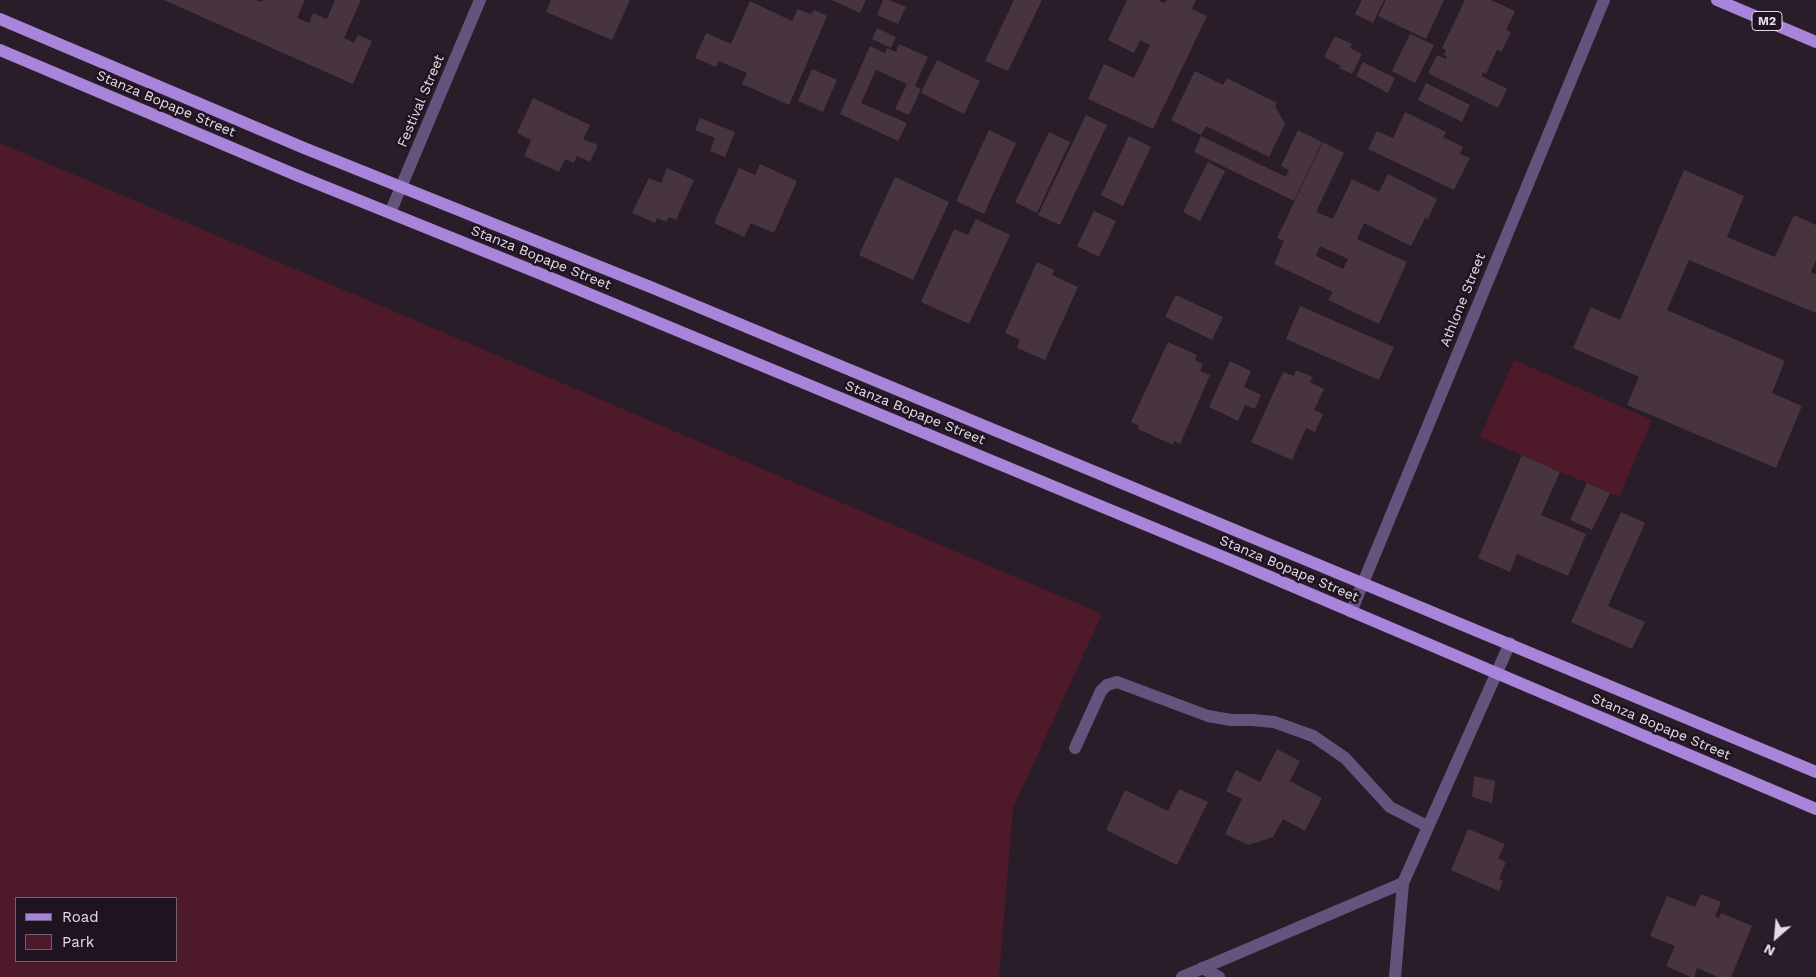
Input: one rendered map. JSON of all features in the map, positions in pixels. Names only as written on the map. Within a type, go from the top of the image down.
[{"type":"main road","name":"M2","points":[[1717,0],[1816,42]]},
{"type":"main road","name":"Stanza Bopape Street","points":[[0,19],[304,148],[644,284],[1165,502],[1364,582],[1816,772]]},
{"type":"main road","name":"Stanza Bopape Street","points":[[0,50],[1172,536],[1816,809]]},
{"type":"street","name":"Festival Street","points":[[390,213],[480,0]]},
{"type":"street","name":"Athlone Street","points":[[1351,612],[1604,0]]},
{"type":"street","points":[[1395,977],[1402,882],[1510,643]]},
{"type":"street","points":[[1076,748],[1101,691],[1117,682],[1208,716],[1231,720],[1274,722],[1313,736],[1345,758],[1390,807],[1428,826]]},
{"type":"street","points":[[1182,977],[1402,882]]},
{"type":"street","points":[[1202,968],[1220,977]]},
{"type":"green space","points":[[0,143],[1102,614],[1013,808],[999,977],[0,977]]},
{"type":"green space","points":[[1514,360],[1652,420],[1619,497],[1480,437]]},
{"type":"building","points":[[164,0],[256,0],[262,2],[263,0],[305,0],[297,18],[309,23],[313,13],[327,19],[335,0],[361,0],[344,38],[354,43],[358,35],[372,41],[353,84]]},
{"type":"building","points":[[551,0],[630,0],[612,40],[546,12]]},
{"type":"building","points":[[832,0],[866,0],[860,13]]},
{"type":"building","points":[[883,0],[889,0],[906,7],[898,24],[877,15]]},
{"type":"building","points":[[1014,0],[1042,0],[1008,71],[985,61]]},
{"type":"building","points":[[1127,0],[1158,0],[1165,3],[1167,0],[1196,0],[1192,9],[1207,16],[1153,129],[1088,99],[1104,64],[1134,78],[1150,45],[1140,40],[1134,53],[1108,40]]},
{"type":"building","points":[[1362,0],[1384,0],[1373,23],[1355,14]]},
{"type":"building","points":[[1386,0],[1444,0],[1426,39],[1378,16]]},
{"type":"building","points":[[1465,0],[1491,0],[1515,11],[1506,30],[1511,32],[1501,52],[1497,50],[1486,74],[1483,72],[1482,76],[1507,89],[1498,108],[1428,73],[1437,55],[1446,59],[1447,57],[1444,55],[1446,50],[1442,48]]},
{"type":"building","points":[[750,1],[792,21],[798,9],[810,14],[815,10],[827,16],[789,105],[742,84],[747,73],[719,61],[716,67],[695,58],[706,33],[731,44]]},
{"type":"building","points":[[877,28],[896,37],[891,48],[872,39]]},
{"type":"building","points":[[1410,34],[1434,45],[1415,83],[1392,71]]},
{"type":"building","points":[[1335,36],[1352,44],[1350,48],[1362,54],[1352,74],[1339,68],[1341,66],[1324,57]]},
{"type":"building","points":[[899,44],[928,57],[915,86],[921,89],[909,115],[895,109],[907,84],[876,70],[861,103],[907,123],[898,141],[840,114],[870,46],[885,53],[887,48],[896,52]]},
{"type":"building","points":[[937,60],[980,81],[964,114],[921,93]]},
{"type":"building","points":[[1363,62],[1395,78],[1388,93],[1356,76]]},
{"type":"building","points":[[812,69],[837,80],[823,112],[798,101]]},
{"type":"building","points":[[1195,71],[1223,85],[1227,78],[1277,103],[1275,106],[1285,124],[1269,157],[1206,126],[1201,135],[1171,120]]},
{"type":"building","points":[[1426,83],[1470,105],[1462,122],[1418,100]]},
{"type":"building","points":[[533,98],[590,125],[583,139],[598,145],[590,162],[577,156],[574,163],[565,159],[559,172],[524,156],[531,140],[517,133]]},
{"type":"building","points":[[1405,112],[1446,132],[1443,137],[1463,147],[1460,154],[1470,158],[1454,190],[1368,149],[1377,131],[1393,138]]},
{"type":"building","points":[[1086,115],[1107,125],[1060,225],[1038,215]]},
{"type":"building","points":[[700,118],[735,132],[725,157],[710,151],[715,138],[695,130]]},
{"type":"building","points":[[989,130],[1016,143],[984,214],[956,201]]},
{"type":"building","points":[[1298,130],[1322,142],[1294,201],[1194,152],[1201,136],[1286,177],[1289,170],[1281,166]]},
{"type":"building","points":[[1049,132],[1070,142],[1037,213],[1015,202]]},
{"type":"building","points":[[1129,136],[1151,147],[1123,206],[1101,195]]},
{"type":"building","points":[[1323,142],[1344,153],[1316,212],[1333,219],[1352,179],[1379,192],[1388,174],[1437,199],[1428,219],[1425,218],[1411,246],[1364,223],[1357,239],[1407,262],[1379,324],[1328,300],[1333,292],[1274,264],[1284,241],[1277,238]],"holes":[[[1320,246],[1348,259],[1343,269],[1316,256]]]},
{"type":"building","points":[[1208,162],[1225,171],[1200,221],[1183,212]]},
{"type":"building","points":[[760,164],[797,181],[774,233],[751,223],[744,237],[714,223],[739,168],[755,175]]},
{"type":"building","points":[[667,168],[694,180],[676,220],[669,217],[666,222],[657,218],[655,223],[632,213],[649,178],[661,183]]},
{"type":"building","points":[[1684,170],[1744,196],[1727,237],[1775,257],[1794,215],[1816,225],[1816,260],[1811,272],[1816,274],[1816,313],[1689,260],[1667,310],[1785,361],[1772,393],[1802,406],[1776,468],[1627,405],[1639,377],[1573,348],[1591,307],[1620,320]]},
{"type":"building","points":[[895,177],[949,202],[913,280],[859,255]]},
{"type":"building","points":[[1094,211],[1116,221],[1099,257],[1077,246]]},
{"type":"building","points":[[976,219],[1010,235],[969,324],[921,302],[954,229],[968,235]]},
{"type":"building","points":[[1037,262],[1054,270],[1052,275],[1078,287],[1045,360],[1017,348],[1020,340],[1005,333]]},
{"type":"building","points":[[1176,295],[1223,317],[1212,340],[1165,317]]},
{"type":"building","points":[[1300,306],[1394,347],[1379,380],[1286,339]]},
{"type":"building","points":[[1168,342],[1197,355],[1195,360],[1203,364],[1200,371],[1210,375],[1180,444],[1174,441],[1173,445],[1138,429],[1139,426],[1131,422]]},
{"type":"building","points":[[1230,361],[1251,371],[1244,387],[1261,395],[1255,409],[1245,405],[1238,421],[1209,407]]},
{"type":"building","points":[[1296,370],[1313,377],[1310,382],[1324,389],[1314,410],[1323,414],[1315,432],[1306,428],[1292,460],[1251,442],[1283,372],[1294,376]]},
{"type":"building","points":[[1522,455],[1560,472],[1541,515],[1586,534],[1568,576],[1517,554],[1510,572],[1478,558]]},
{"type":"building","points":[[1587,483],[1610,493],[1592,530],[1570,520]]},
{"type":"building","points":[[1621,512],[1645,523],[1608,606],[1645,622],[1632,649],[1571,622]]},
{"type":"building","points":[[1277,749],[1300,761],[1290,781],[1322,798],[1305,831],[1283,819],[1273,837],[1248,845],[1225,834],[1242,799],[1226,791],[1236,770],[1260,782]]},
{"type":"building","points":[[1474,776],[1495,781],[1492,803],[1472,797]]},
{"type":"building","points":[[1179,789],[1208,802],[1177,865],[1106,830],[1125,790],[1168,811]]},
{"type":"building","points":[[1468,829],[1505,844],[1498,858],[1506,862],[1499,879],[1503,881],[1499,891],[1451,870]]},
{"type":"building","points":[[1701,894],[1721,902],[1715,916],[1719,918],[1721,913],[1752,926],[1731,977],[1718,977],[1697,968],[1694,977],[1691,977],[1666,966],[1675,946],[1650,936],[1667,896],[1695,907]]}]
